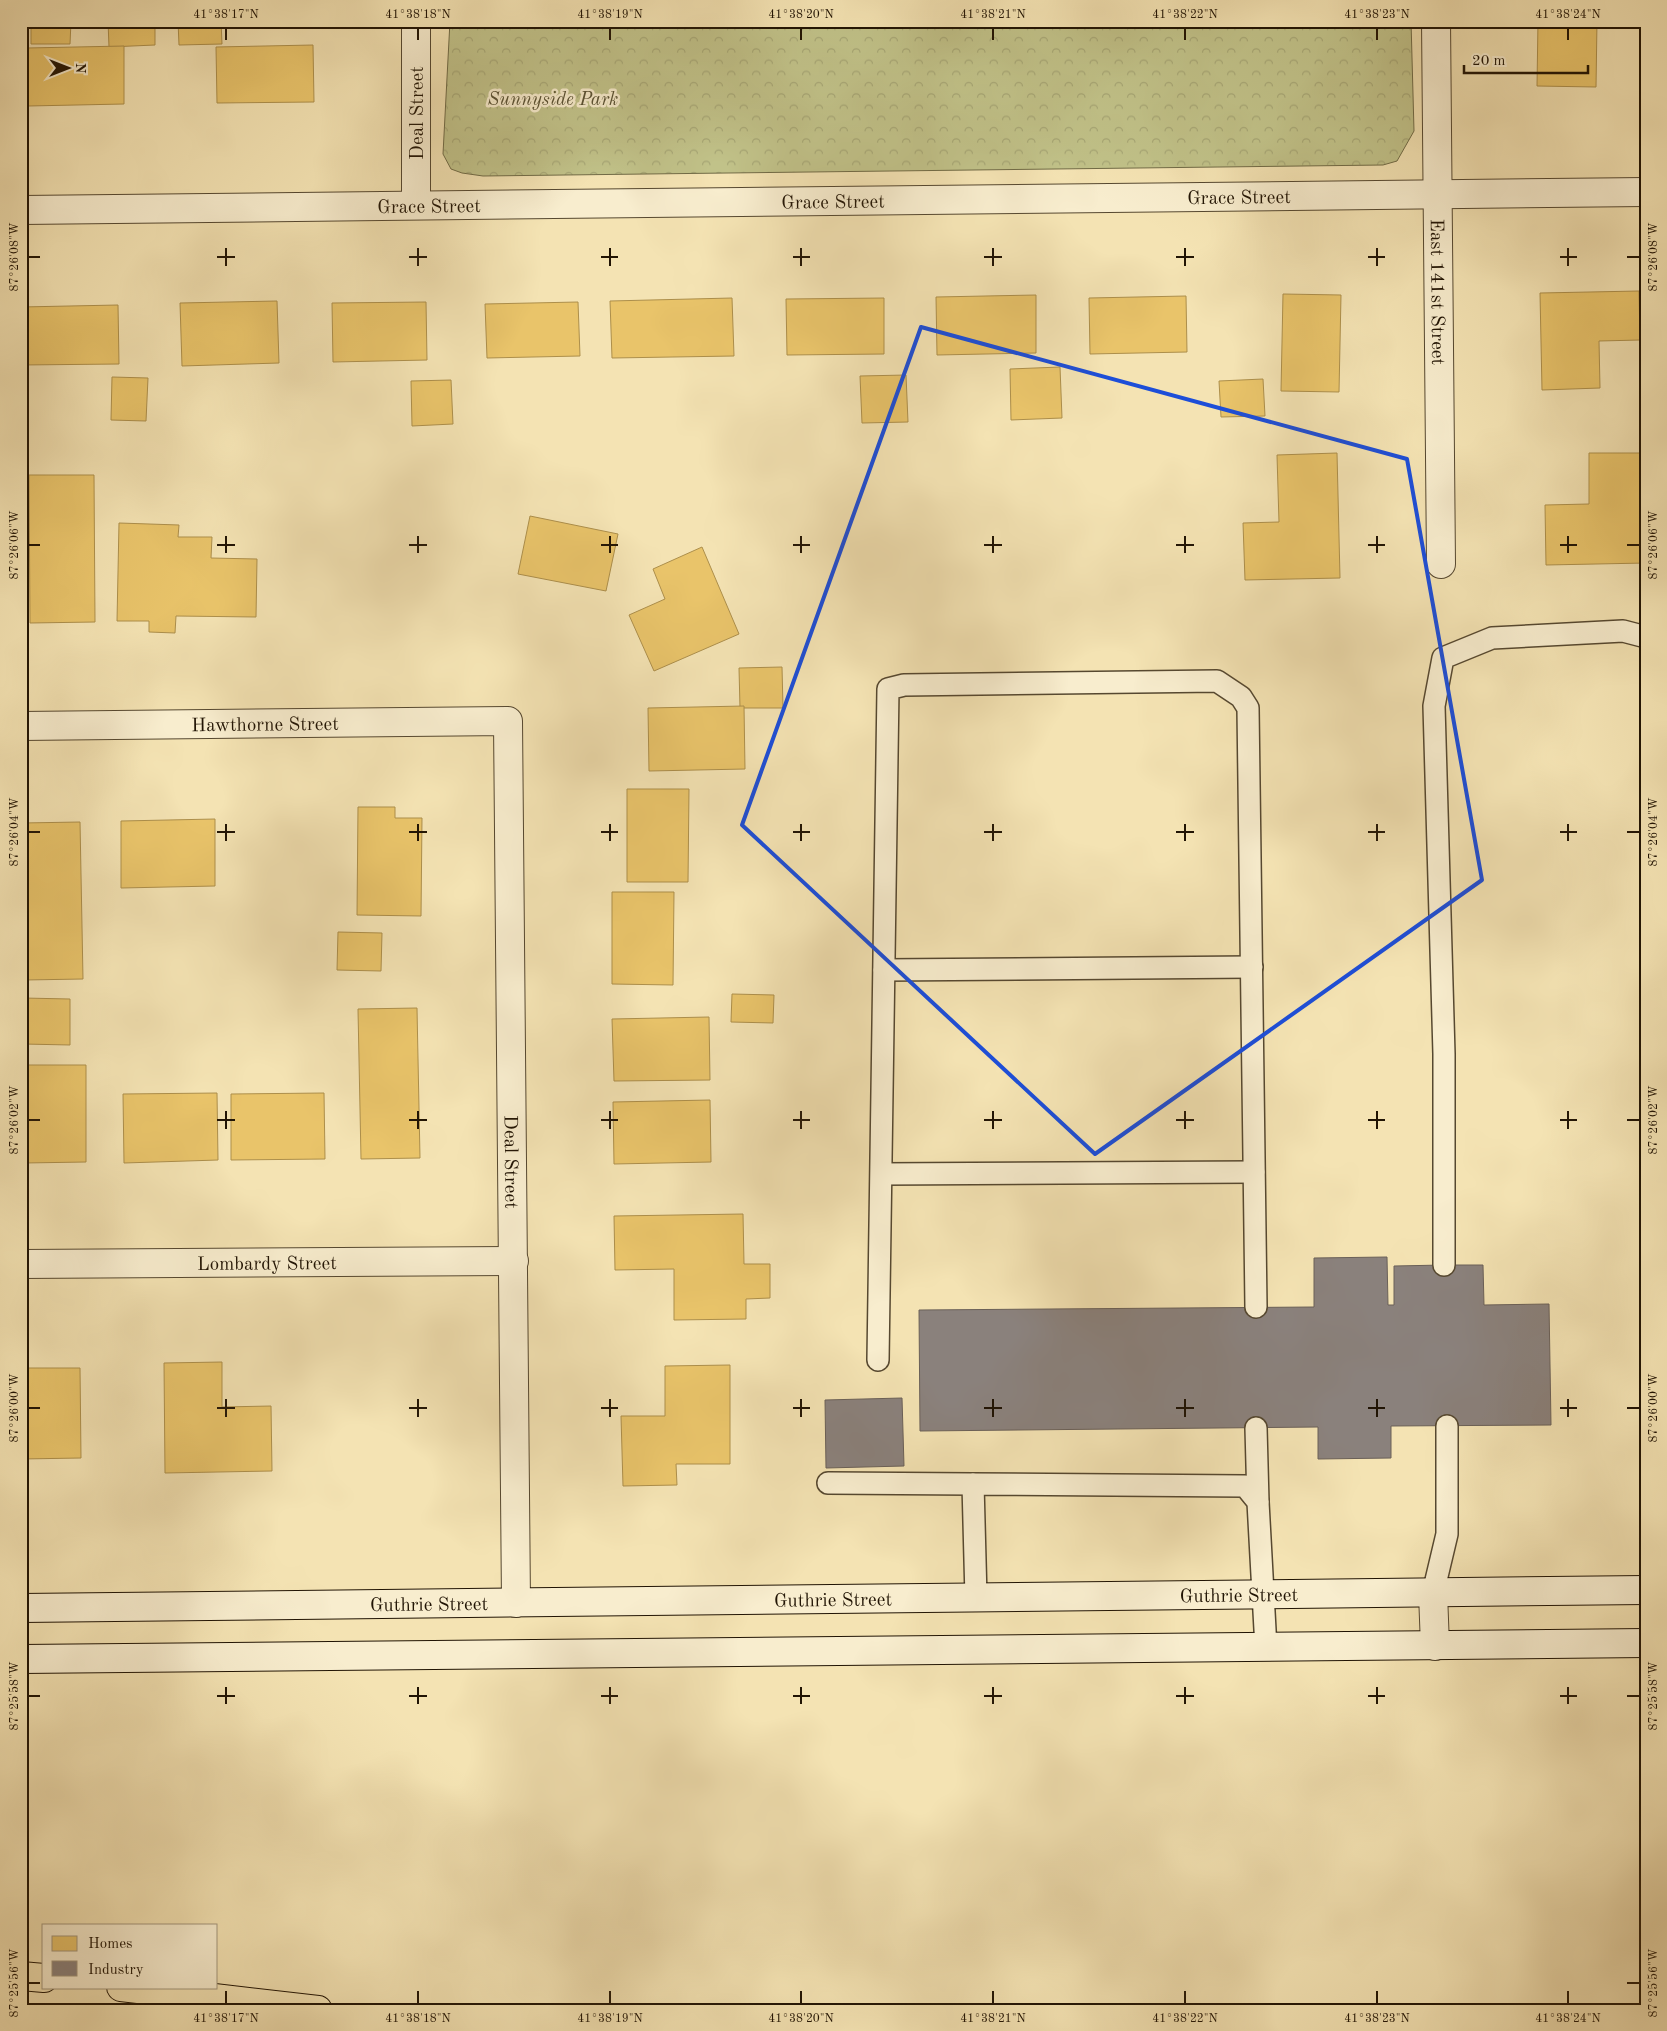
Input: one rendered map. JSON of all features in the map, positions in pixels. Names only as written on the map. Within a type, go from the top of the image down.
[{"type":"highway","points":[[21,1976],[42,1978]]},
{"type":"highway","points":[[130,1988],[318,2010]]},
{"type":"street","name":"Deal Street","points":[[416,21],[416,206]]},
{"type":"street","name":"East 141st Street","points":[[1436,21],[1436,195],[1441,564]]},
{"type":"street","name":"Grace Street","points":[[21,210],[1646,192]]},
{"type":"street","name":"Deal Street","points":[[508,721],[516,1603]]},
{"type":"street","name":"Hawthorne Street","points":[[21,726],[508,721]]},
{"type":"street","name":"Lombardy Street","points":[[21,1264],[514,1261]]},
{"type":"street","name":"Guthrie Street","points":[[21,1608],[1646,1590]]},
{"type":"street","points":[[1433,1593],[1435,1646]]},
{"type":"street","points":[[21,1659],[1646,1643]]},
{"type":"lane","points":[[1444,1265],[1444,1054],[1434,706],[1443,658],[1492,638],[1623,631],[1646,637]]},
{"type":"lane","points":[[878,1360],[888,689],[904,684],[1217,681],[1241,697],[1248,708],[1256,1307]]},
{"type":"lane","points":[[884,970],[1252,967]]},
{"type":"lane","points":[[882,1174],[1254,1172]]},
{"type":"lane","points":[[1433,1593],[1447,1534],[1447,1426]]},
{"type":"lane","points":[[1256,1428],[1266,1648]]},
{"type":"lane","points":[[828,1483],[1245,1486],[1258,1502]]},
{"type":"lane","points":[[973,1484],[976,1598]]},
{"type":"highlighted area","points":[[921,327],[1407,459],[1482,880],[1095,1154],[742,825]]},
{"type":"green space","name":"Sunnyside Park","points":[[450,21],[1411,21],[1414,131],[1397,161],[1383,165],[483,176],[462,173],[451,169],[443,154]]},
{"type":"building: Homes","points":[[31,21],[71,21],[70,44],[31,44]]},
{"type":"building: Homes","points":[[108,21],[155,21],[155,45],[109,47]]},
{"type":"building: Homes","points":[[178,21],[221,21],[222,44],[179,45]]},
{"type":"building: Homes","points":[[1538,21],[1597,21],[1596,87],[1537,86]]},
{"type":"building: Homes","points":[[313,45],[314,102],[217,103],[216,47]]},
{"type":"building: Homes","points":[[124,46],[124,104],[28,106],[27,48]]},
{"type":"building: Homes","points":[[1639,291],[1640,340],[1599,341],[1600,388],[1542,390],[1540,293]]},
{"type":"building: Homes","points":[[1283,294],[1341,295],[1339,392],[1281,391]]},
{"type":"building: Homes","points":[[1036,295],[1036,353],[937,355],[936,297]]},
{"type":"building: Homes","points":[[1186,296],[1187,352],[1090,354],[1089,298]]},
{"type":"building: Homes","points":[[732,298],[734,356],[612,358],[610,301]]},
{"type":"building: Homes","points":[[884,298],[884,354],[787,355],[786,299]]},
{"type":"building: Homes","points":[[277,301],[279,363],[182,366],[180,303]]},
{"type":"building: Homes","points":[[426,302],[427,360],[333,362],[332,303]]},
{"type":"building: Homes","points":[[578,302],[580,356],[487,358],[485,304]]},
{"type":"building: Homes","points":[[118,305],[119,364],[21,365],[21,307]]},
{"type":"building: Homes","points":[[1060,367],[1062,418],[1011,420],[1010,369]]},
{"type":"building: Homes","points":[[906,375],[908,422],[862,423],[860,376]]},
{"type":"building: Homes","points":[[112,377],[148,378],[146,421],[111,420]]},
{"type":"building: Homes","points":[[1263,379],[1265,416],[1221,417],[1219,381]]},
{"type":"building: Homes","points":[[451,380],[453,424],[412,426],[411,381]]},
{"type":"building: Homes","points":[[1337,453],[1340,578],[1245,580],[1243,523],[1279,522],[1277,455]]},
{"type":"building: Homes","points":[[1589,453],[1646,453],[1646,563],[1546,565],[1545,505],[1589,504]]},
{"type":"building: Homes","points":[[29,475],[94,475],[95,622],[30,623]]},
{"type":"building: Homes","points":[[530,516],[618,534],[606,591],[518,574]]},
{"type":"building: Homes","points":[[119,523],[179,525],[178,537],[212,537],[211,558],[257,559],[256,617],[176,616],[175,633],[149,632],[149,621],[117,621]]},
{"type":"building: Homes","points":[[702,547],[739,634],[654,671],[629,615],[665,599],[653,569]]},
{"type":"building: Homes","points":[[782,667],[783,708],[740,708],[739,668]]},
{"type":"building: Homes","points":[[744,706],[745,769],[649,771],[648,708]]},
{"type":"building: Homes","points":[[627,789],[689,789],[688,882],[627,882]]},
{"type":"building: Homes","points":[[358,807],[395,807],[395,818],[422,818],[421,916],[357,915]]},
{"type":"building: Homes","points":[[215,819],[215,886],[121,888],[121,821]]},
{"type":"building: Homes","points":[[80,822],[83,979],[25,980],[22,823]]},
{"type":"building: Homes","points":[[612,892],[674,892],[673,985],[612,984]]},
{"type":"building: Homes","points":[[338,932],[382,933],[381,971],[337,970]]},
{"type":"building: Homes","points":[[732,994],[774,995],[773,1023],[731,1022]]},
{"type":"building: Homes","points":[[23,998],[70,999],[70,1045],[23,1044]]},
{"type":"building: Homes","points":[[417,1008],[420,1158],[361,1159],[358,1009]]},
{"type":"building: Homes","points":[[709,1017],[710,1080],[614,1081],[612,1019]]},
{"type":"building: Homes","points":[[23,1065],[86,1065],[86,1162],[24,1163]]},
{"type":"building: Homes","points":[[217,1093],[218,1160],[124,1163],[123,1094]]},
{"type":"building: Homes","points":[[324,1093],[325,1159],[231,1160],[231,1094]]},
{"type":"building: Homes","points":[[710,1100],[711,1162],[614,1164],[613,1102]]},
{"type":"building: Homes","points":[[743,1214],[744,1264],[770,1264],[770,1298],[746,1299],[746,1319],[674,1320],[674,1269],[615,1270],[614,1216]]},
{"type":"building: Homes","points":[[222,1362],[222,1407],[271,1406],[272,1471],[165,1473],[164,1363]]},
{"type":"building: Homes","points":[[730,1365],[730,1464],[676,1464],[677,1485],[623,1486],[621,1416],[665,1416],[665,1366]]},
{"type":"building: Homes","points":[[21,1368],[80,1368],[81,1458],[21,1459]]},
{"type":"building: Industry","points":[[1387,1257],[1388,1305],[1394,1305],[1394,1266],[1444,1265],[1483,1265],[1484,1305],[1549,1304],[1551,1425],[1391,1426],[1391,1458],[1318,1459],[1318,1427],[920,1431],[919,1310],[1314,1307],[1314,1258]]},
{"type":"building: Industry","points":[[902,1398],[904,1466],[826,1468],[825,1400]]}]
